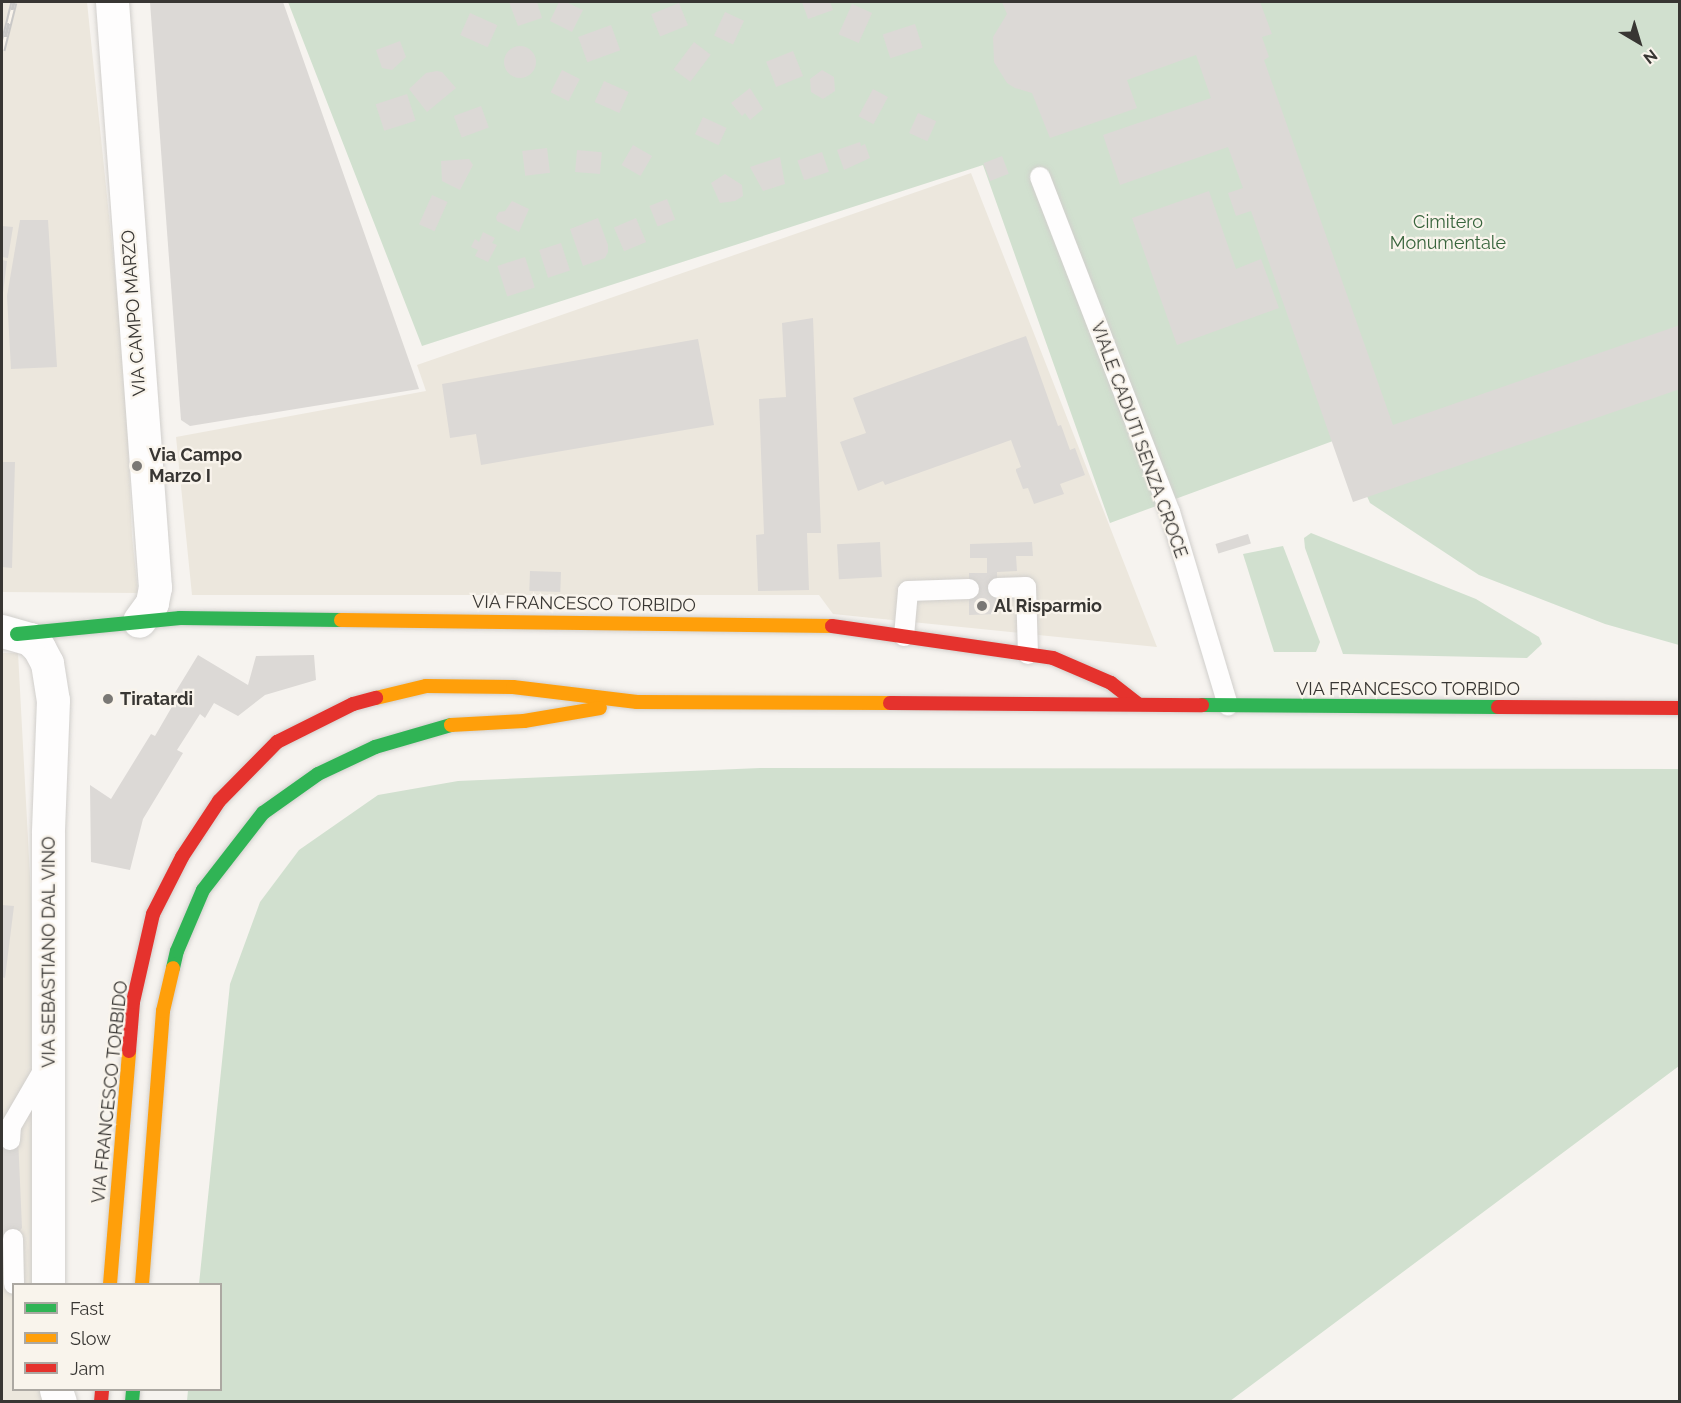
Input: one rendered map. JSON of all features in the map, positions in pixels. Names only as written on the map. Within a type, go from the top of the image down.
[{"type":"main road","name":"VIA FRANCESCO TORBIDO","points":[[9,633],[180,618],[826,625],[1053,657],[1111,682],[1137,704]]},
{"type":"main road","name":"VIA FRANCESCO TORBIDO","points":[[110,1283],[133,1002],[153,914],[182,857],[219,801],[277,742],[353,704],[388,693],[426,686],[513,687],[637,702],[1680,708]]},
{"type":"main road","name":"VIA FRANCESCO TORBIDO","points":[[142,1283],[163,1011],[177,951],[203,891],[263,813],[318,774],[375,747],[449,725],[524,721],[637,702]]},
{"type":"street","name":"VIA CAMPO MARZO","points":[[112,2],[155,587],[152,603],[139,621]]},
{"type":"street","name":"VIA SEBASTIANO DAL VINO","points":[[9,633],[30,639],[47,663],[53,700],[48,833],[48,1283]]},
{"type":"lane","name":"VIALE CADUTI SENZA CROCE","points":[[1040,177],[1170,512],[1228,705]]},
{"type":"lane","points":[[998,588],[1026,587],[1028,654]]},
{"type":"lane","points":[[904,636],[908,591],[969,589]]},
{"type":"lane","points":[[10,1140],[11,1126],[49,1062]]},
{"type":"lane","points":[[13,1239],[14,1283]]},
{"type":"shaded area","points":[[2,2],[87,2],[125,371],[132,536],[138,593],[2,592]]},
{"type":"shaded area","points":[[971,173],[1157,647],[833,614],[819,595],[192,595],[176,437],[426,391],[417,365]]},
{"type":"shaded area","points":[[2,653],[18,653],[35,969],[40,1283],[12,1283],[12,1391],[43,1391],[44,1401],[2,1402]]},
{"type":"green space","name":"Cimitero Monumentale","points":[[288,2],[1679,2],[1679,645],[1605,624],[1479,575],[1370,503],[1341,438],[1110,523],[983,165],[422,346]]},
{"type":"green space","points":[[1311,533],[1476,599],[1539,637],[1542,644],[1527,658],[1343,654],[1305,548],[1304,538]]},
{"type":"green space","points":[[1283,546],[1320,642],[1316,652],[1274,652],[1243,554]]},
{"type":"green space","points":[[760,768],[1679,769],[1679,1066],[1230,1401],[187,1401],[188,1391],[222,1391],[222,1283],[199,1283],[230,984],[260,902],[299,850],[378,795],[458,781]]},
{"type":"building","points":[[150,2],[283,2],[419,389],[190,426],[181,420]]},
{"type":"building","points":[[509,2],[537,2],[542,18],[518,26]]},
{"type":"building","points":[[559,2],[566,2],[583,10],[572,32],[550,21]]},
{"type":"building","points":[[802,2],[830,2],[833,10],[808,19]]},
{"type":"building","points":[[1002,2],[1260,2],[1272,34],[1262,37],[1269,57],[1264,60],[1393,425],[1680,325],[1680,389],[1353,502],[1251,211],[1236,216],[1228,193],[1243,188],[1228,147],[1120,185],[1103,135],[1211,98],[1196,55],[1127,80],[1137,108],[1050,138],[1032,93],[1007,83],[994,62],[993,37],[1007,14]]},
{"type":"building","points":[[679,3],[688,25],[660,36],[651,14]]},
{"type":"building","points":[[852,4],[872,13],[859,43],[839,34]]},
{"type":"building","points":[[725,12],[744,21],[733,44],[714,36]]},
{"type":"building","points":[[470,13],[497,25],[488,47],[460,35]]},
{"type":"building","points":[[915,24],[923,48],[890,58],[883,35]]},
{"type":"building","points":[[611,25],[620,50],[587,62],[578,37]]},
{"type":"building","points":[[400,41],[406,57],[392,70],[382,68],[376,50]]},
{"type":"building","points":[[694,42],[711,55],[690,82],[674,69]]},
{"type":"building","points":[[520,46],[531,51],[536,62],[531,73],[520,78],[509,73],[504,62],[509,51]]},
{"type":"building","points":[[793,51],[803,76],[776,87],[766,62]]},
{"type":"building","points":[[562,70],[580,79],[568,101],[551,92]]},
{"type":"building","points":[[822,70],[834,77],[835,91],[823,99],[811,92],[810,79]]},
{"type":"building","points":[[442,72],[456,88],[427,112],[409,89],[426,73]]},
{"type":"building","points":[[604,81],[629,92],[619,113],[595,102]]},
{"type":"building","points":[[750,88],[763,109],[750,120],[745,113],[742,116],[731,103]]},
{"type":"building","points":[[873,89],[888,97],[873,124],[858,116]]},
{"type":"building","points":[[407,94],[416,121],[384,131],[376,104]]},
{"type":"building","points":[[481,106],[489,128],[462,138],[454,116]]},
{"type":"building","points":[[918,113],[936,121],[927,141],[909,133]]},
{"type":"building","points":[[703,117],[727,128],[719,145],[695,134]]},
{"type":"building","points":[[860,142],[861,146],[865,144],[870,158],[844,170],[837,150]]},
{"type":"building","points":[[633,145],[652,156],[641,176],[622,165]]},
{"type":"building","points":[[547,148],[550,173],[525,176],[522,151]]},
{"type":"building","points":[[577,150],[602,152],[600,174],[575,172]]},
{"type":"building","points":[[822,152],[829,172],[804,180],[797,160]]},
{"type":"building","points":[[1002,156],[1009,174],[990,181],[983,163]]},
{"type":"building","points":[[780,157],[785,184],[763,191],[750,167]]},
{"type":"building","points":[[469,159],[473,165],[460,190],[442,181],[441,161]]},
{"type":"building","points":[[725,174],[742,185],[743,196],[735,201],[720,203],[711,183]]},
{"type":"building","points":[[1209,191],[1236,269],[1261,259],[1279,308],[1177,345],[1132,218]]},
{"type":"building","points":[[432,195],[448,202],[435,231],[419,224]]},
{"type":"building","points":[[667,199],[675,219],[658,227],[649,206]]},
{"type":"building","points":[[512,201],[529,209],[519,232],[497,221],[496,217],[499,212],[505,211]]},
{"type":"building","points":[[598,218],[608,245],[608,252],[605,258],[583,266],[570,229]]},
{"type":"building","points":[[636,218],[646,242],[624,251],[614,227]]},
{"type":"building","points":[[20,220],[48,220],[57,367],[11,369],[7,296]]},
{"type":"building","points":[[2,226],[13,227],[8,258],[2,257]]},
{"type":"building","points":[[483,232],[495,238],[492,243],[497,245],[488,262],[475,256],[478,250],[471,247],[475,239],[479,242]]},
{"type":"building","points":[[561,243],[570,271],[548,278],[539,250]]},
{"type":"building","points":[[525,257],[535,287],[507,296],[497,266]]},
{"type":"building","points":[[2,260],[7,261],[3,293],[2,293]]},
{"type":"building","points":[[813,318],[821,533],[807,533],[809,590],[758,591],[756,535],[764,534],[759,399],[786,397],[782,323]]},
{"type":"building","points":[[1026,336],[1058,426],[1061,425],[1070,450],[1075,448],[1085,475],[1060,484],[1064,494],[1034,504],[1028,488],[1023,489],[1016,471],[1021,467],[1011,440],[885,485],[883,481],[858,491],[840,442],[866,433],[853,398]]},
{"type":"building","points":[[698,339],[714,425],[481,465],[476,434],[450,438],[442,384]]},
{"type":"building","points":[[2,462],[15,462],[12,568],[2,567]]},
{"type":"building","points":[[1248,534],[1251,544],[1218,554],[1215,544]]},
{"type":"building","points":[[880,542],[882,577],[839,579],[837,544]]},
{"type":"building","points":[[1032,542],[1033,556],[1016,556],[1017,571],[997,572],[998,614],[969,615],[969,573],[987,573],[987,558],[970,558],[970,544]]},
{"type":"building","points":[[530,571],[561,572],[560,592],[529,591]]},
{"type":"building","points":[[198,655],[248,685],[256,656],[314,655],[316,680],[265,695],[238,716],[214,703],[205,718],[200,714],[177,750],[183,753],[143,819],[130,870],[91,862],[90,785],[111,799],[151,734],[155,736],[177,698],[173,696]]},
{"type":"building","points":[[2,905],[14,906],[5,978],[2,977]]},
{"type":"building","points":[[18,1137],[22,1228],[13,1239],[2,1239],[2,1139]]},
{"type":"railway","points":[[2,50],[14,2]]},
{"type":"traffic: fast","points":[[17,634],[180,618],[341,620]]},
{"type":"traffic: fast","points":[[1202,705],[1498,707]]},
{"type":"traffic: fast","points":[[173,968],[177,951],[203,890],[263,813],[318,774],[375,747],[451,725]]},
{"type":"traffic: fast","points":[[132,1402],[133,1391]]},
{"type":"traffic: slow","points":[[341,620],[832,626]]},
{"type":"traffic: slow","points":[[376,698],[426,686],[513,687],[637,702],[890,703]]},
{"type":"traffic: slow","points":[[451,725],[524,721],[600,708]]},
{"type":"traffic: slow","points":[[142,1283],[163,1011],[173,968]]},
{"type":"traffic: slow","points":[[110,1283],[129,1051]]},
{"type":"traffic: jam","points":[[832,626],[1053,658],[1111,683],[1137,703]]},
{"type":"traffic: jam","points":[[129,1051],[133,1002],[153,914],[182,857],[219,801],[277,742],[353,704],[376,698]]},
{"type":"traffic: jam","points":[[890,703],[1202,705]]},
{"type":"traffic: jam","points":[[1498,707],[1680,708]]},
{"type":"traffic: jam","points":[[101,1402],[102,1391]]},
{"type":"place","name":"Via Campo Marzo I","points":[[137,466]]},
{"type":"place","name":"Al Risparmio","points":[[982,606]]},
{"type":"place","name":"Tiratardi","points":[[108,699]]}]
